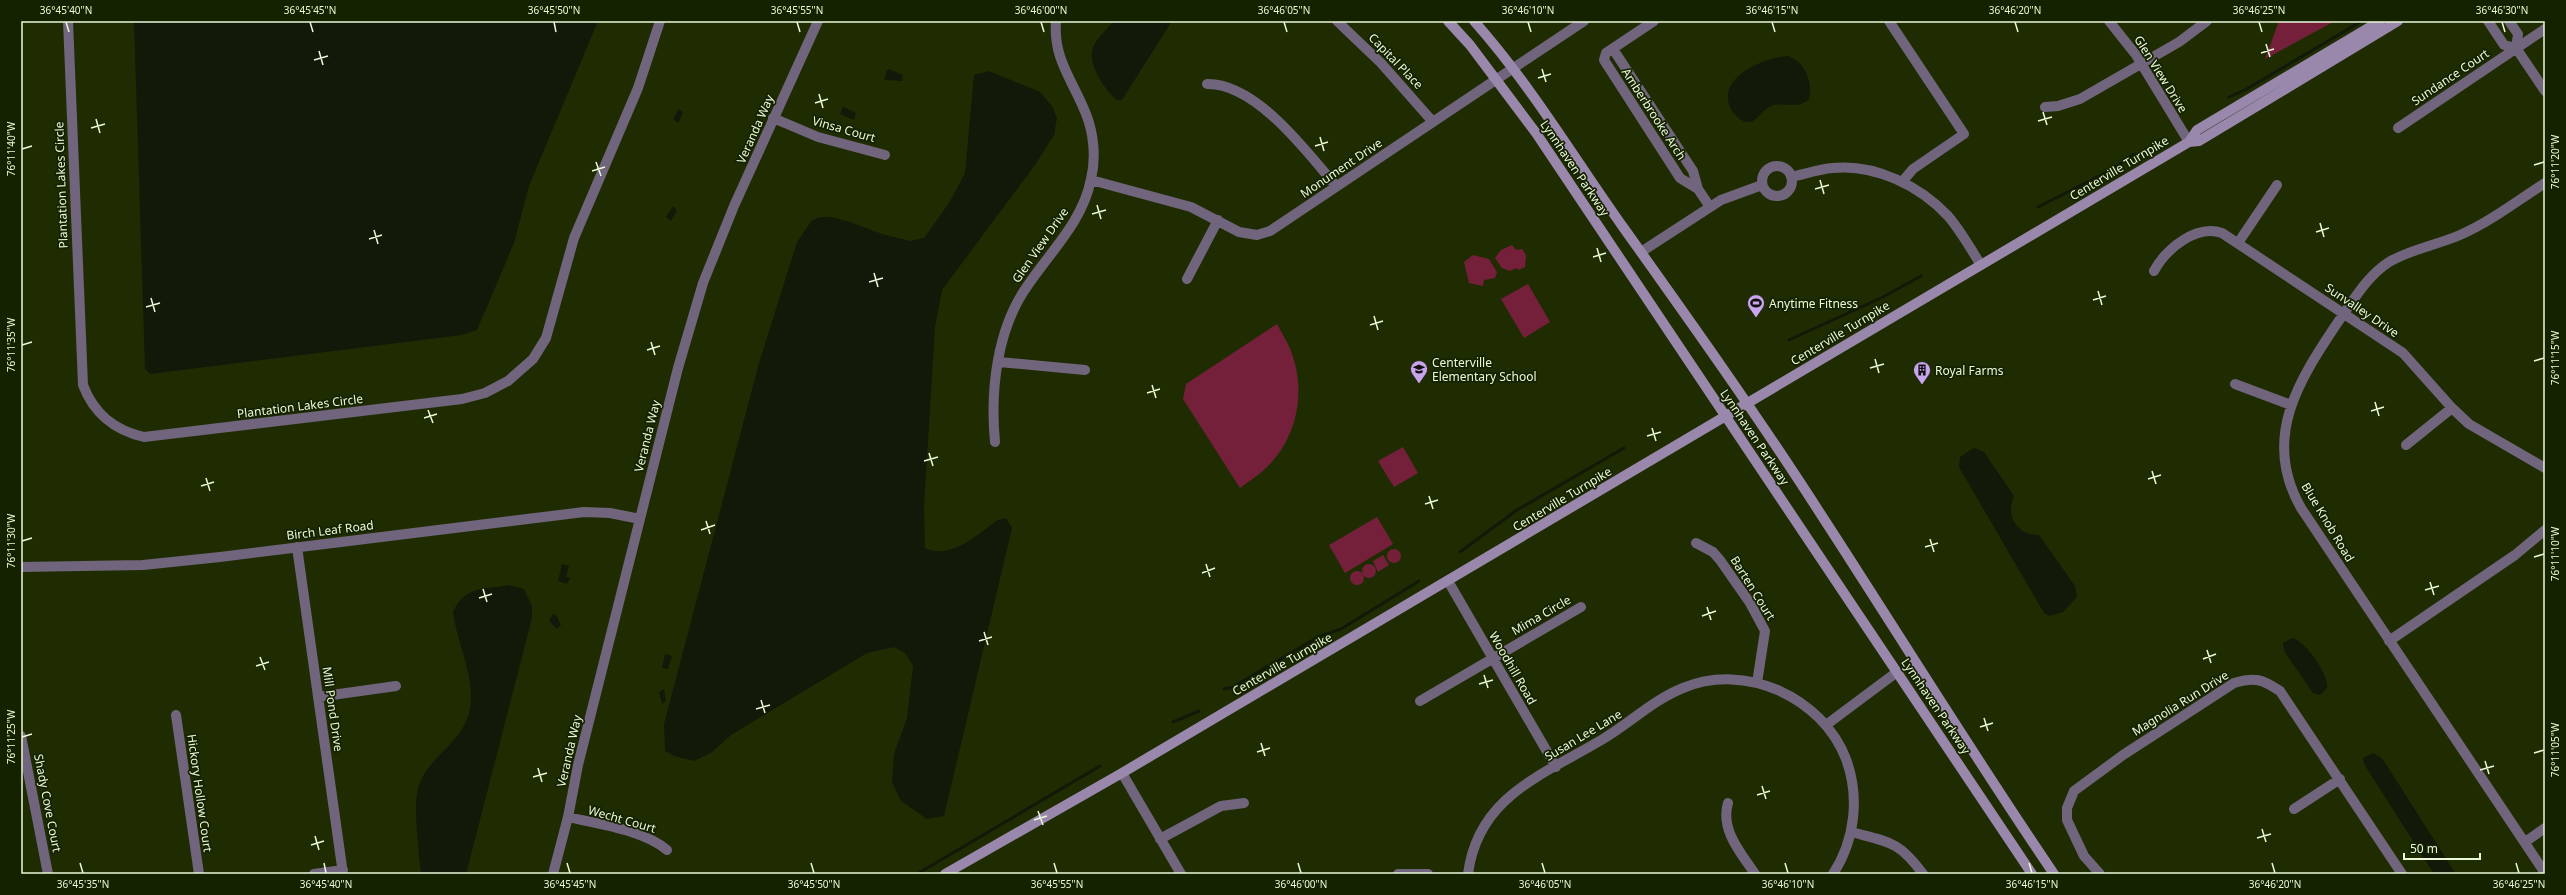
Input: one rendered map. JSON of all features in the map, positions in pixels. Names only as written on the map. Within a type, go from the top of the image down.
[{"type":"main road","name":"Lynnhaven Parkway","points":[[1448,21],[1497,79],[1536,132],[2032,874]]},
{"type":"main road","name":"Lynnhaven Parkway","points":[[1474,21],[1540,106],[1694,324],[1820,512],[1931,688],[2054,874]]},
{"type":"main road","name":"Centerville Turnpike","points":[[2189,142],[2197,130],[2380,21]]},
{"type":"main road","name":"Centerville Turnpike","points":[[945,874],[1122,773],[2189,142],[2199,141],[2398,21]]},
{"type":"street","name":"Plantation Lakes Circle","points":[[68,21],[83,385],[92,406],[108,421],[131,434],[152,437],[462,399],[490,391],[522,371],[533,359],[546,338],[574,238],[638,88],[660,21]]},
{"type":"street","name":"Veranda Way","points":[[553,874],[568,817],[578,765],[678,368],[703,283],[734,206],[818,21]]},
{"type":"street","name":"Glen View Drive","points":[[995,442],[995,392],[998,362],[1009,319],[1017,302],[1069,230],[1080,211],[1091,180],[1094,152],[1092,133],[1087,115],[1060,62],[1056,46],[1056,21]]},
{"type":"street","name":"Capital Place","points":[[1337,21],[1381,63],[1433,122]]},
{"type":"street","name":"Monument Drive","points":[[1091,180],[1168,199],[1248,234],[1266,232],[1584,21]]},
{"type":"street","points":[[1613,49],[1654,21]]},
{"type":"street","points":[[1889,21],[1964,134],[1913,169],[1902,182]]},
{"type":"street","name":"Glen View Drive","points":[[2110,21],[2141,64],[2189,142]]},
{"type":"street","points":[[2045,107],[2058,106],[2080,99],[2194,32],[2207,21]]},
{"type":"street","points":[[2488,21],[2504,45],[2516,48],[2545,91]]},
{"type":"street","points":[[2509,21],[2518,34],[2516,48]]},
{"type":"street","name":"Sundance Court","points":[[2398,128],[2545,29]]},
{"type":"street","name":"Amberbrooke Arch","points":[[1698,189],[1680,178],[1606,65],[1604,55],[1613,49],[1693,171],[1698,189],[1710,207]]},
{"type":"street","points":[[1207,84],[1227,87],[1257,104],[1304,149],[1336,186]]},
{"type":"street","name":"Vinsa Court","points":[[774,118],[818,138],[885,155]]},
{"type":"street","points":[[1771,167],[1785,168],[1792,177],[1790,189],[1783,195],[1769,194],[1762,185],[1764,173],[1771,167]]},
{"type":"street","points":[[1792,177],[1818,171],[1845,168],[1875,172],[1902,182],[1924,195],[1949,217],[1981,265]]},
{"type":"street","name":"Blue Knob Road","points":[[2545,183],[2476,228],[2389,263],[2367,282],[2344,313],[2306,370],[2291,405],[2284,451],[2291,487],[2302,508],[2389,641],[2545,873]]},
{"type":"street","points":[[1642,252],[1721,200],[1762,185]]},
{"type":"street","points":[[2238,243],[2277,185]]},
{"type":"street","points":[[1187,279],[1218,220]]},
{"type":"street","name":"Sunvalley Drive","points":[[2154,271],[2167,253],[2201,231],[2215,230],[2238,243],[2403,353],[2452,408],[2481,432],[2545,468]]},
{"type":"street","points":[[998,362],[1084,370]]},
{"type":"street","points":[[2235,384],[2291,405]]},
{"type":"street","points":[[2406,445],[2452,408]]},
{"type":"street","name":"Birch Leaf Road","points":[[21,567],[143,565],[584,512],[610,513],[640,519]]},
{"type":"street","points":[[2389,641],[2515,555],[2545,530]]},
{"type":"street","name":"Barten Court","points":[[1696,543],[1705,547],[1720,560],[1763,623],[1765,640],[1757,683]]},
{"type":"street","name":"Mill Pond Drive","points":[[297,547],[343,872]]},
{"type":"street","name":"Woodhill Road","points":[[1448,581],[1556,767]]},
{"type":"street","name":"Mima Circle","points":[[1420,701],[1581,607]]},
{"type":"street","points":[[1826,725],[1897,672]]},
{"type":"street","name":"Magnolia Run Drive","points":[[2100,874],[2084,856],[2067,820],[2067,808],[2074,791],[2122,755],[2234,683],[2250,678],[2266,681],[2280,691],[2402,874]]},
{"type":"street","name":"Susan Lee Lane","points":[[1468,874],[1475,843],[1493,811],[1517,790],[1618,730],[1654,702],[1684,687],[1720,680],[1757,683],[1790,695],[1806,705],[1826,725],[1843,752],[1852,783],[1854,802],[1851,832],[1847,848],[1833,874]]},
{"type":"street","points":[[318,697],[396,686]]},
{"type":"street","name":"Hickory Hollow Court","points":[[176,715],[199,874]]},
{"type":"street","name":"Shady Cove Court","points":[[21,736],[48,874]]},
{"type":"street","points":[[1122,773],[1181,874]]},
{"type":"street","points":[[2294,809],[2340,779]]},
{"type":"street","points":[[1160,838],[1221,806],[1244,803]]},
{"type":"street","points":[[1728,803],[1726,818],[1727,827],[1755,874]]},
{"type":"street","name":"Wecht Court","points":[[568,817],[642,836],[660,843],[667,850]]},
{"type":"street","points":[[2525,842],[2545,828]]},
{"type":"street","points":[[1851,832],[1892,843],[1911,857],[1923,874]]},
{"type":"street","points":[[314,874],[343,872]]},
{"type":"street","points":[[1398,874],[1428,874]]},
{"type":"shaded area","points":[[134,21],[598,21],[529,186],[514,243],[477,330],[462,335],[150,374],[145,369]]},
{"type":"shaded area","points":[[1113,21],[1172,21],[1122,100],[1117,100],[1103,85],[1093,64],[1092,57],[1092,51],[1095,43]]},
{"type":"shaded area","points":[[2279,21],[2335,21],[2265,59]]},
{"type":"shaded area","points":[[1788,56],[1803,67],[1809,79],[1809,99],[1797,105],[1770,106],[1751,122],[1742,121],[1738,118],[1732,111],[1728,99],[1729,89],[1735,80],[1754,65],[1778,57]]},
{"type":"shaded area","points":[[889,69],[903,75],[902,81],[884,80],[887,70]]},
{"type":"shaded area","points":[[989,71],[1040,92],[1052,106],[1057,118],[1054,135],[1035,165],[942,290],[935,327],[924,507],[925,548],[935,551],[945,551],[954,548],[972,539],[998,520],[1006,518],[1012,528],[944,816],[927,819],[901,801],[892,782],[894,754],[907,718],[913,666],[905,653],[894,647],[867,653],[731,735],[711,753],[694,761],[674,756],[665,751],[664,724],[759,363],[797,242],[812,220],[821,217],[831,217],[850,222],[882,234],[910,241],[924,238],[949,203],[965,173],[974,75]]},
{"type":"shaded area","points":[[843,107],[856,113],[854,120],[840,114]]},
{"type":"shaded area","points":[[679,109],[683,112],[679,122],[677,122],[673,119]]},
{"type":"shaded area","points":[[673,206],[677,210],[671,221],[666,217]]},
{"type":"shaded area","points":[[1512,245],[1516,250],[1522,249],[1526,255],[1525,267],[1519,270],[1516,268],[1510,271],[1502,268],[1495,258],[1501,250]]},
{"type":"shaded area","points":[[1473,255],[1489,259],[1497,272],[1495,278],[1484,280],[1483,286],[1469,283],[1464,262]]},
{"type":"shaded area","points":[[1528,284],[1550,322],[1524,338],[1501,299]]},
{"type":"shaded area","points":[[1277,324],[1289,346],[1296,369],[1298,399],[1296,414],[1292,429],[1286,442],[1277,455],[1264,470],[1240,488],[1183,399],[1186,384]]},
{"type":"shaded area","points":[[1403,447],[1418,473],[1394,487],[1378,461]]},
{"type":"shaded area","points":[[1974,448],[1984,452],[2014,496],[2011,511],[2015,523],[2025,532],[2039,535],[2075,586],[2077,597],[2063,612],[2049,616],[2044,613],[1959,467],[1960,457]]},
{"type":"shaded area","points":[[1377,517],[1393,544],[1345,573],[1329,545]]},
{"type":"shaded area","points":[[1394,549],[1399,551],[1401,556],[1399,561],[1394,563],[1389,561],[1387,556],[1389,551]]},
{"type":"shaded area","points":[[1383,555],[1389,565],[1378,572],[1373,561]]},
{"type":"shaded area","points":[[562,564],[569,566],[566,577],[570,578],[567,584],[558,581]]},
{"type":"shaded area","points":[[1369,564],[1374,566],[1376,571],[1374,576],[1369,578],[1364,576],[1362,571],[1364,566]]},
{"type":"shaded area","points":[[1357,571],[1362,573],[1364,578],[1362,583],[1357,585],[1352,583],[1350,578],[1352,573]]},
{"type":"shaded area","points":[[509,585],[524,589],[532,606],[532,618],[466,874],[421,874],[416,819],[418,789],[422,778],[429,767],[453,741],[460,731],[470,708],[471,696],[468,672],[453,612],[463,597],[469,593],[476,590]]},
{"type":"shaded area","points":[[553,614],[556,615],[561,625],[557,629],[549,621]]},
{"type":"shaded area","points":[[2292,638],[2297,640],[2310,652],[2316,659],[2325,675],[2327,688],[2320,695],[2313,693],[2284,651],[2283,643]]},
{"type":"shaded area","points":[[665,654],[672,656],[668,669],[662,668]]},
{"type":"shaded area","points":[[664,689],[666,701],[662,704],[659,692]]},
{"type":"shaded area","points":[[2373,753],[2382,758],[2456,874],[2434,874],[2364,764],[2363,758]]},
{"type":"waterway","points":[[2229,97],[2245,90],[2362,21]]},
{"type":"waterway","points":[[2038,207],[2113,169],[2134,154]]},
{"type":"waterway","points":[[1789,340],[1883,297],[1921,276]]},
{"type":"waterway","points":[[1460,552],[1517,510],[1624,448]]},
{"type":"waterway","points":[[1224,689],[1233,687],[1318,637],[1341,629],[1419,581]]},
{"type":"waterway","points":[[1173,722],[1199,711]]},
{"type":"waterway","points":[[917,874],[1100,766]]},
{"type":"place","name":"Anytime Fitness","points":[[1756,318]]},
{"type":"place","name":"Centerville Elementary School","points":[[1419,384]]},
{"type":"place","name":"Royal Farms","points":[[1922,385]]}]
